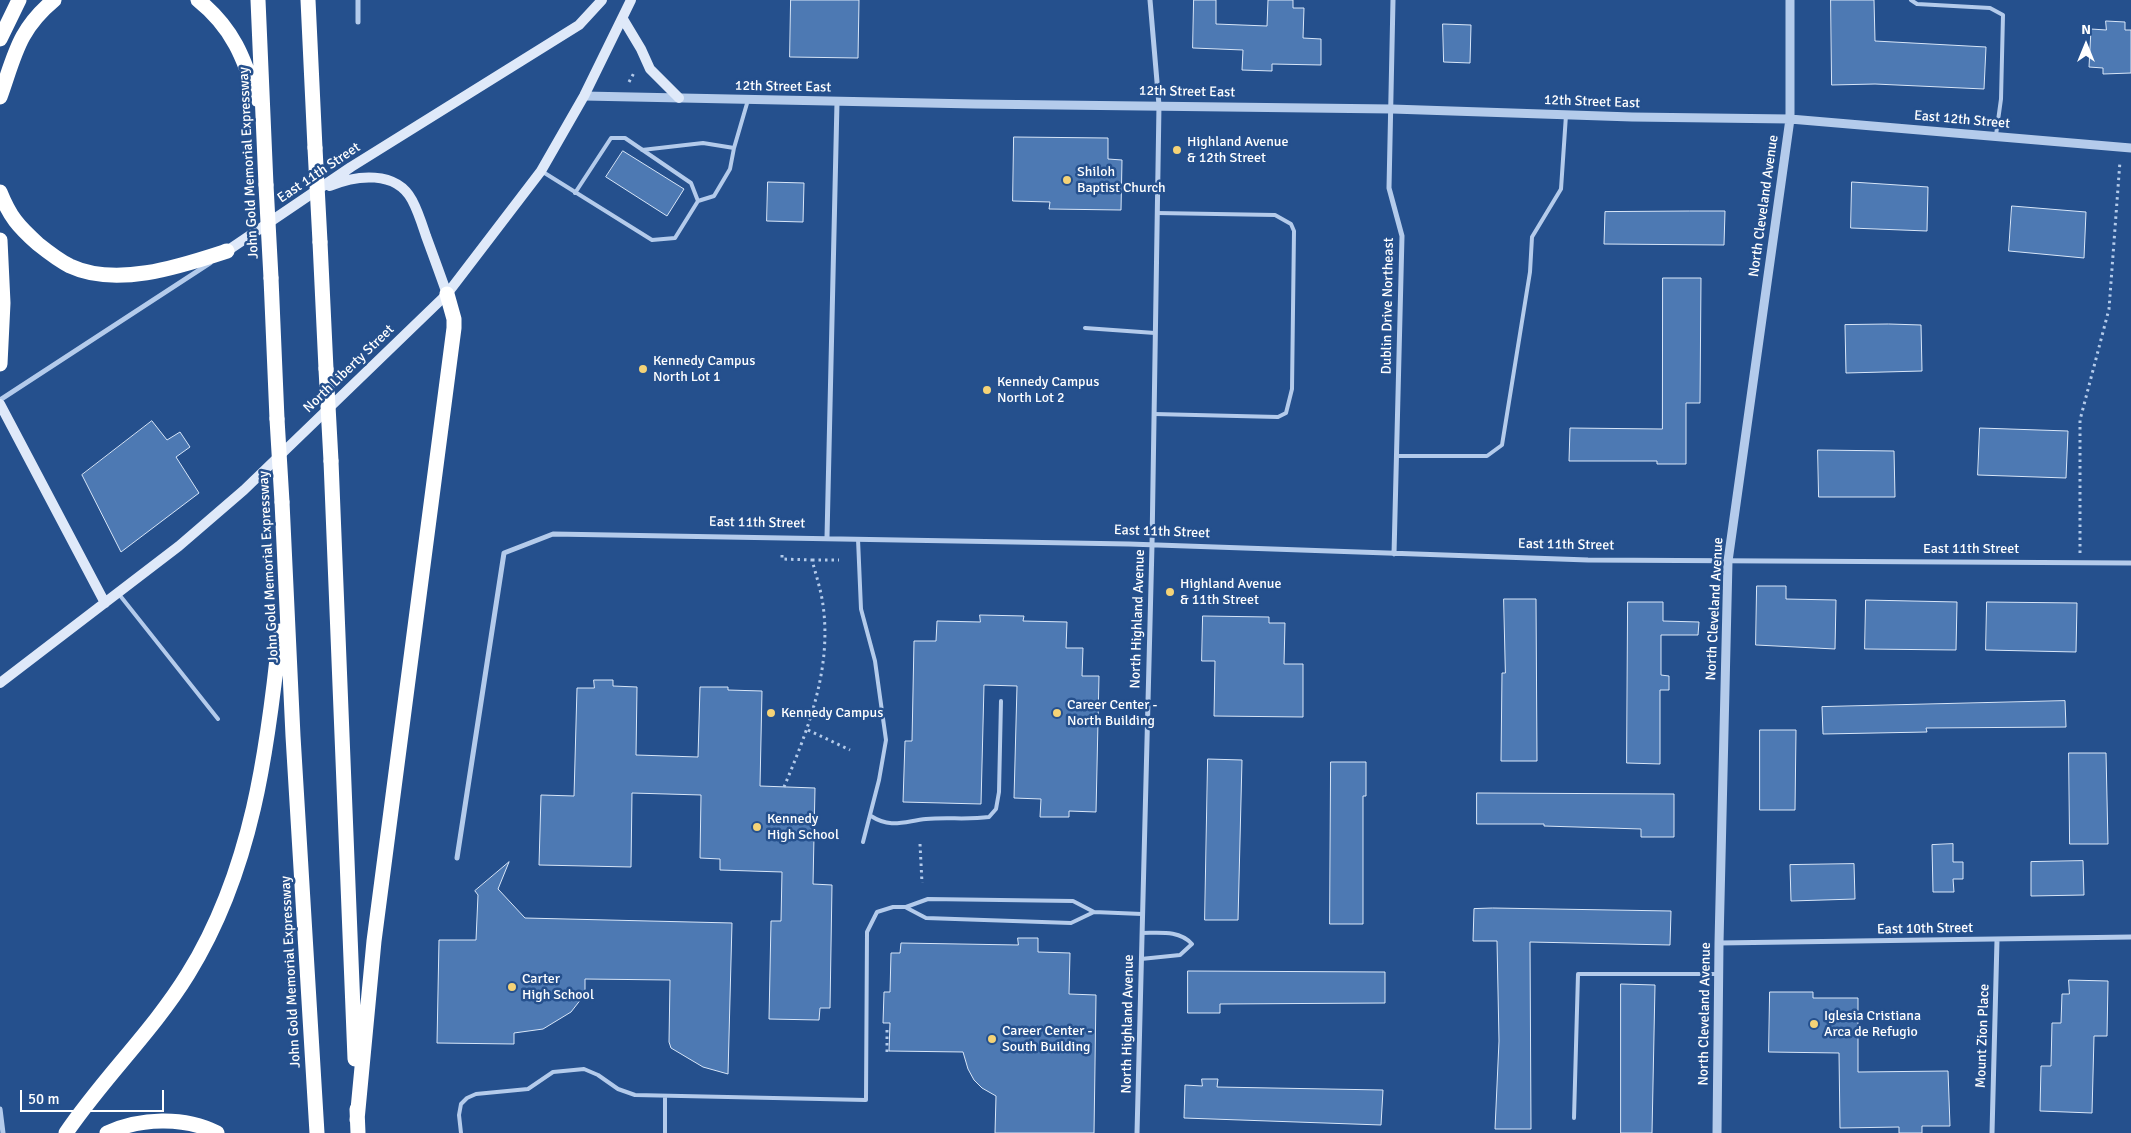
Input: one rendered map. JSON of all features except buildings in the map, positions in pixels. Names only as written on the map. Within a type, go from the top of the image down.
[{"type":"highway","points":[[0,39],[19,0]]},
{"type":"highway","points":[[0,97],[20,39],[42,10],[54,0]]},
{"type":"highway","points":[[198,0],[216,14],[244,58],[263,118]]},
{"type":"highway","name":"John Gold Memorial Expressway","points":[[258,0],[286,582],[317,1133]]},
{"type":"highway","points":[[308,0],[331,461],[358,1126]]},
{"type":"highway","points":[[0,192],[10,216],[28,235],[55,258],[86,272],[112,274],[166,270],[227,252]]},
{"type":"highway","points":[[0,240],[3,303],[0,364]]},
{"type":"highway","points":[[358,1126],[374,941],[454,328],[454,319],[447,294]]},
{"type":"highway","points":[[66,1133],[187,976],[205,946],[226,898],[244,848],[270,729],[286,582]]},
{"type":"highway","points":[[107,1133],[138,1122],[174,1122],[200,1126],[217,1133]]},
{"type":"main road","name":"East 11th Street","points":[[227,252],[312,194],[580,25],[602,0]]},
{"type":"main road","name":"North Liberty Street","points":[[0,683],[178,546],[244,490],[447,294],[541,171],[584,96],[631,0]]},
{"type":"main road","points":[[623,19],[642,49],[650,69],[679,98]]},
{"type":"main road","points":[[312,194],[332,185],[356,178],[370,177],[395,184],[406,192],[416,208],[447,294]]},
{"type":"main road","points":[[0,404],[105,603]]},
{"type":"street","points":[[358,0],[358,22]]},
{"type":"street","name":"North Highland Avenue","points":[[1136,1133],[1152,545],[1159,105],[1150,0]]},
{"type":"street","name":"Dublin Drive Northeast","points":[[1393,0],[1389,188],[1402,236],[1394,554]]},
{"type":"street","name":"North Cleveland Avenue","points":[[1717,1133],[1719,943],[1728,561],[1790,119],[1790,0]]},
{"type":"street","name":"12th Street East","points":[[584,96],[837,102],[1392,109],[1566,115],[1790,119]]},
{"type":"street","points":[[827,537],[837,102]]},
{"type":"street","name":"East 12th Street","points":[[1790,119],[2131,148]]},
{"type":"street","name":"East 11th Street","points":[[0,400],[227,252]]},
{"type":"street","name":"East 11th Street","points":[[457,858],[504,553],[553,534],[827,537],[1152,545],[1588,560],[2131,563]]},
{"type":"street","name":"East 10th Street","points":[[1719,943],[2131,937]]},
{"type":"street","name":"Mount Zion Place","points":[[1992,1133],[1997,940]]},
{"type":"street","points":[[0,1109],[3,1133]]},
{"type":"lane","points":[[1911,0],[1917,4],[1990,8],[2003,15],[2001,99],[1996,137]]},
{"type":"lane","points":[[541,171],[652,240],[675,238],[698,201],[714,196],[730,169],[748,100]]},
{"type":"lane","points":[[1396,456],[1487,456],[1502,445],[1530,272],[1532,236],[1561,189],[1566,115]]},
{"type":"lane","points":[[575,193],[611,138],[625,138],[691,183],[698,201]]},
{"type":"lane","points":[[641,150],[703,143],[734,148]]},
{"type":"lane","points":[[1154,414],[1278,417],[1286,413],[1292,389],[1294,231],[1291,224],[1275,215],[1157,213]]},
{"type":"lane","points":[[1085,328],[1155,333]]},
{"type":"lane","points":[[858,539],[861,609],[875,660],[886,740],[871,816],[863,842]]},
{"type":"lane","points":[[118,593],[218,719]]},
{"type":"lane","points":[[871,816],[881,822],[911,823],[926,819],[989,818],[996,809],[1000,792],[1001,701]]},
{"type":"lane","points":[[461,1133],[459,1115],[461,1104],[467,1098],[476,1094],[528,1089],[553,1072],[584,1069],[598,1075],[618,1089],[635,1095],[866,1100],[868,932],[877,912],[892,907],[906,907],[928,899],[1073,901],[1094,912],[1142,914]]},
{"type":"lane","points":[[906,907],[926,918],[1071,923],[1094,912]]},
{"type":"lane","points":[[1141,959],[1180,955],[1192,944],[1180,935],[1142,933]]},
{"type":"lane","points":[[1574,1118],[1578,974],[1719,974]]},
{"type":"lane","points":[[665,1133],[666,1096]]},
{"type":"path","points":[[629,82],[638,66]]},
{"type":"path","points":[[2080,563],[2080,420],[2109,309],[2120,147]]},
{"type":"path","points":[[782,555],[782,559],[838,560]]},
{"type":"path","points":[[784,787],[808,730],[817,699],[824,652],[823,606],[812,560]]},
{"type":"path","points":[[808,730],[850,750]]},
{"type":"path","points":[[920,844],[922,883]]},
{"type":"path","points":[[887,1027],[887,1052]]},
{"type":"place","name":"Highland Avenue & 12th Street","points":[[1177,150]]},
{"type":"place","name":"Shiloh Baptist Church","points":[[1067,180]]},
{"type":"place","name":"Kennedy Campus North Lot 1","points":[[643,369]]},
{"type":"place","name":"Kennedy Campus North Lot 2","points":[[987,390]]},
{"type":"place","name":"Highland Avenue & 11th Street","points":[[1170,592]]},
{"type":"place","name":"Kennedy Campus","points":[[771,713]]},
{"type":"place","name":"Career Center - North Building","points":[[1057,713]]},
{"type":"place","name":"Kennedy High School","points":[[757,827]]},
{"type":"place","name":"Carter High School","points":[[512,987]]},
{"type":"place","name":"Iglesia Cristiana Arca de Refugio","points":[[1814,1024]]},
{"type":"place","name":"Career Center - South Building","points":[[992,1039]]}]
